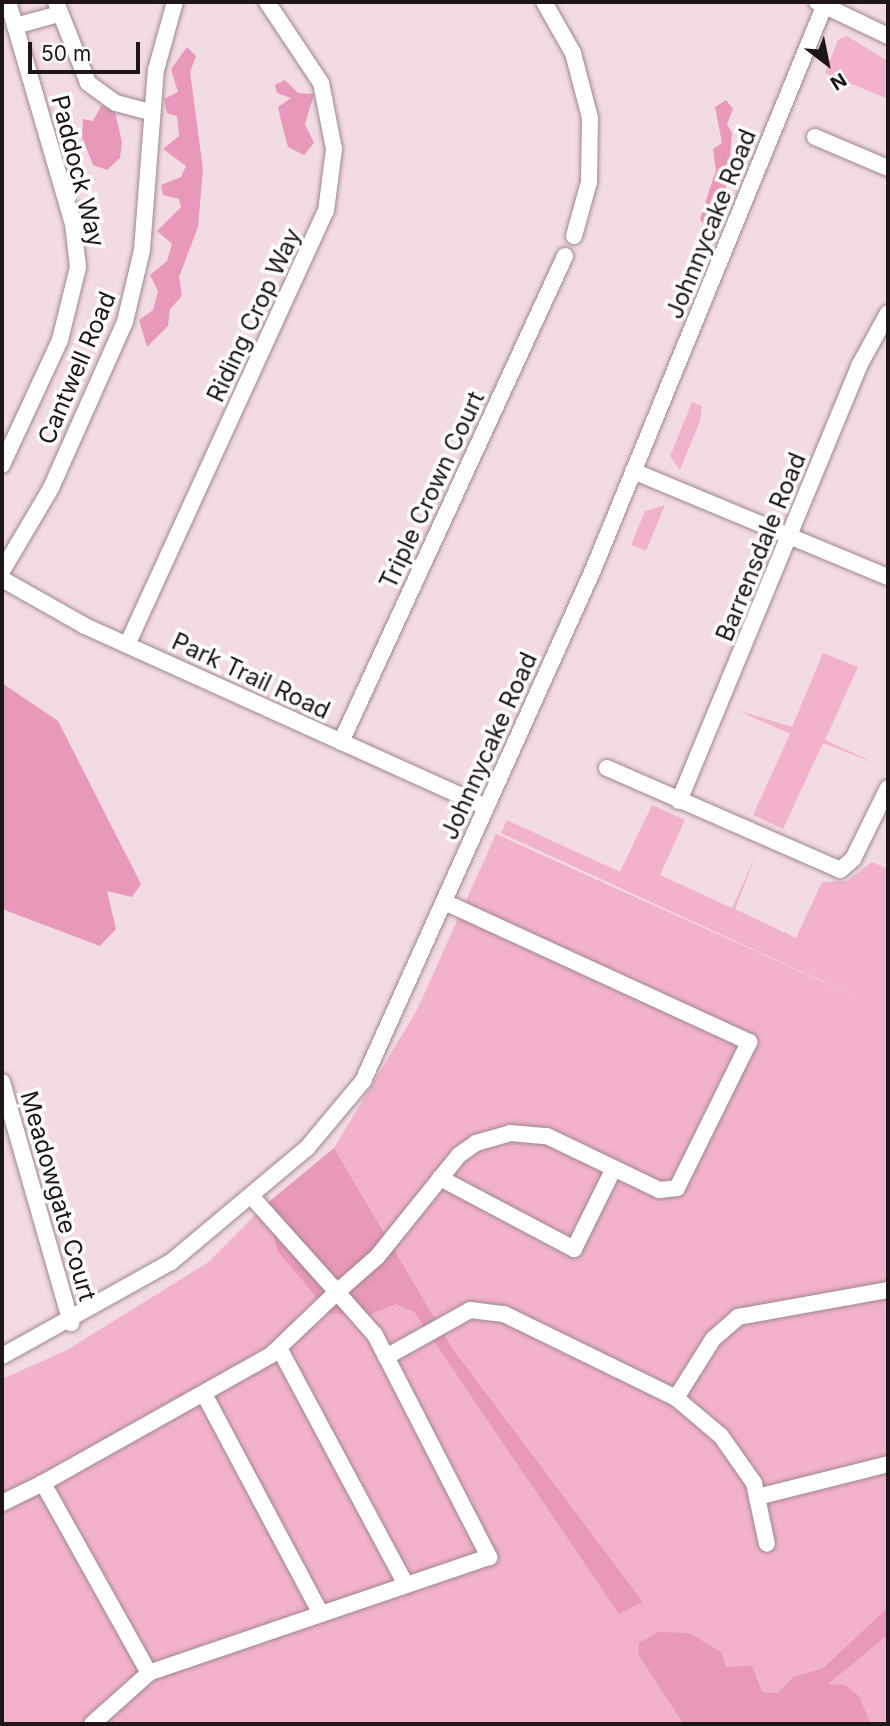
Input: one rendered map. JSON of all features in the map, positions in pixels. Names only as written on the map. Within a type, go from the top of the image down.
[{"type":"street","name":"Paddock Way","points":[[2,465],[61,340],[78,267],[73,224],[8,2]]},
{"type":"street","name":"Cantwell Road","points":[[2,572],[51,488],[125,322],[142,250],[150,113],[175,2]]},
{"type":"street","name":"Riding Crop Way","points":[[127,645],[328,201],[334,149],[321,83],[267,2]]},
{"type":"street","points":[[544,2],[573,53],[590,118],[589,182],[574,236]]},
{"type":"street","points":[[822,3],[888,36]]},
{"type":"street","name":"Johnnycake Road","points":[[2,1356],[71,1323],[171,1262],[252,1197],[331,1122],[363,1081],[445,902],[633,471],[822,3]]},
{"type":"street","points":[[15,26],[57,8],[88,83],[116,103],[150,113]]},
{"type":"street","points":[[815,136],[888,168]]},
{"type":"street","name":"Triple Crown Court","points":[[341,742],[565,256]]},
{"type":"street","name":"Barrensdale Road","points":[[679,800],[790,538],[859,366],[888,313]]},
{"type":"street","points":[[633,471],[888,577]]},
{"type":"street","name":"Park Trail Road","points":[[2,579],[127,645],[486,807]]},
{"type":"street","points":[[607,768],[840,870],[853,859],[888,788]]},
{"type":"street","points":[[2,1503],[204,1394],[279,1348],[377,1257],[440,1178],[476,1143],[510,1133],[547,1136],[659,1190],[677,1188],[749,1042],[445,902]]},
{"type":"street","name":"Meadowgate Court","points":[[2,1082],[71,1323]]},
{"type":"street","points":[[440,1178],[574,1249],[614,1168]]},
{"type":"street","points":[[92,1724],[149,1673],[489,1557],[386,1357],[337,1292],[252,1197]]},
{"type":"street","points":[[676,1398],[713,1339],[738,1317],[888,1290]]},
{"type":"street","points":[[386,1357],[470,1310],[504,1314],[676,1398],[721,1436],[757,1497],[768,1544]]},
{"type":"street","points":[[279,1348],[406,1586]]},
{"type":"street","points":[[204,1394],[321,1614]]},
{"type":"street","points":[[757,1497],[888,1464]]},
{"type":"street","points":[[43,1483],[149,1673]]},
{"type":"shaded area","points":[[847,36],[888,61],[888,99],[825,73],[838,40]]},
{"type":"shaded area","points":[[187,47],[196,56],[190,72],[203,169],[198,227],[179,277],[182,296],[170,309],[168,326],[147,347],[139,320],[153,310],[158,291],[150,275],[167,261],[172,244],[157,231],[181,207],[179,199],[163,195],[161,185],[181,177],[186,166],[163,149],[179,136],[177,116],[167,113],[164,99],[178,92],[171,69]]},
{"type":"shaded area","points":[[285,80],[298,93],[314,94],[305,124],[314,143],[304,155],[288,147],[282,125],[278,107],[291,98],[277,93],[275,85]]},
{"type":"shaded area","points":[[726,100],[733,109],[727,124],[732,133],[729,170],[721,214],[705,226],[700,219],[716,170],[713,149],[722,143],[715,107]]},
{"type":"shaded area","points":[[101,106],[114,108],[122,142],[120,158],[107,170],[93,165],[82,137],[83,119],[93,121]]},
{"type":"shaded area","points":[[692,402],[702,406],[700,421],[680,470],[670,456]]},
{"type":"shaded area","points":[[665,505],[646,551],[631,545],[645,511]]},
{"type":"shaded area","points":[[823,653],[858,667],[825,740],[877,764],[823,743],[783,829],[753,815],[790,734],[737,710],[792,727]]},
{"type":"shaded area","points":[[2,683],[58,721],[141,884],[132,897],[107,891],[116,929],[100,946],[2,909]]},
{"type":"shaded area","points":[[652,805],[685,820],[660,875],[732,908],[757,853],[735,909],[796,938],[822,882],[847,881],[872,862],[888,869],[888,1607],[823,1668],[793,1677],[777,1693],[763,1692],[757,1676],[726,1667],[695,1640],[657,1632],[639,1643],[638,1654],[683,1724],[2,1724],[2,1379],[67,1350],[207,1263],[265,1205],[364,1317],[396,1303],[414,1312],[619,1613],[643,1602],[453,1349],[334,1148],[417,1010],[496,834],[870,1003],[501,833],[507,820],[620,872]]},
{"type":"shaded area","points":[[334,1148],[453,1349],[643,1602],[619,1614],[414,1312],[396,1304],[364,1317],[330,1313],[278,1252],[265,1205]]},
{"type":"shaded area","points":[[888,1607],[888,1635],[828,1684],[845,1685],[859,1696],[871,1724],[683,1724],[638,1654],[639,1643],[657,1632],[689,1633],[721,1652],[726,1667],[752,1666],[763,1692],[777,1693],[793,1677],[823,1668]]},
{"type":"shaded area","points":[[888,1635],[888,1724],[871,1724],[859,1696],[827,1684]]}]
